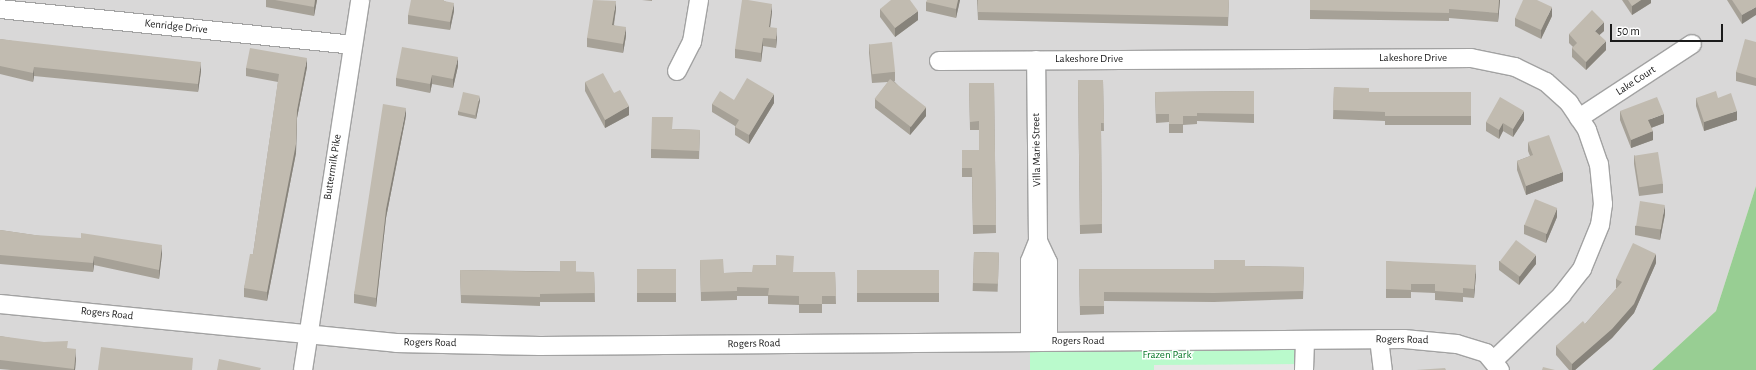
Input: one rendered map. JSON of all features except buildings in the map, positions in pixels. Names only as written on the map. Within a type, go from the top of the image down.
[{"type":"street","name":"Buttermilk Pike","points":[[303,370],[310,334],[352,45],[360,0]]},
{"type":"street","points":[[677,71],[692,42],[699,0]]},
{"type":"street","name":"Kenridge Drive","points":[[0,9],[352,45]]},
{"type":"street","name":"Lake Court","points":[[1579,118],[1692,44]]},
{"type":"street","name":"Lakeshore Drive","points":[[939,61],[1485,59],[1515,67],[1546,82],[1579,118],[1599,164],[1603,204],[1596,243],[1582,269],[1562,295],[1497,365]]},
{"type":"street","name":"Villa Marie Street","points":[[1030,340],[1030,261],[1038,241],[1036,60]]},
{"type":"street","name":"Villa Marie Street","points":[[1038,241],[1048,262],[1048,341]]},
{"type":"street","name":"Rogers Road","points":[[0,304],[396,343],[540,346],[1030,340],[1379,339],[1457,344],[1486,353],[1497,365]]},
{"type":"street","points":[[1379,339],[1383,370]]},
{"type":"street","points":[[1304,370],[1305,340]]},
{"type":"shaded area","points":[[0,0],[1756,0],[1756,186],[1716,311],[1652,370],[1304,370],[1030,341],[1030,370],[0,370]]},
{"type":"shaded area","points":[[1304,364],[1304,370],[1154,370],[1154,365]]},
{"type":"green space","points":[[1756,186],[1756,370],[1652,370],[1716,311]]},
{"type":"green space","name":"Frazen Park","points":[[1030,340],[1305,340],[1305,370],[1030,370]]}]
